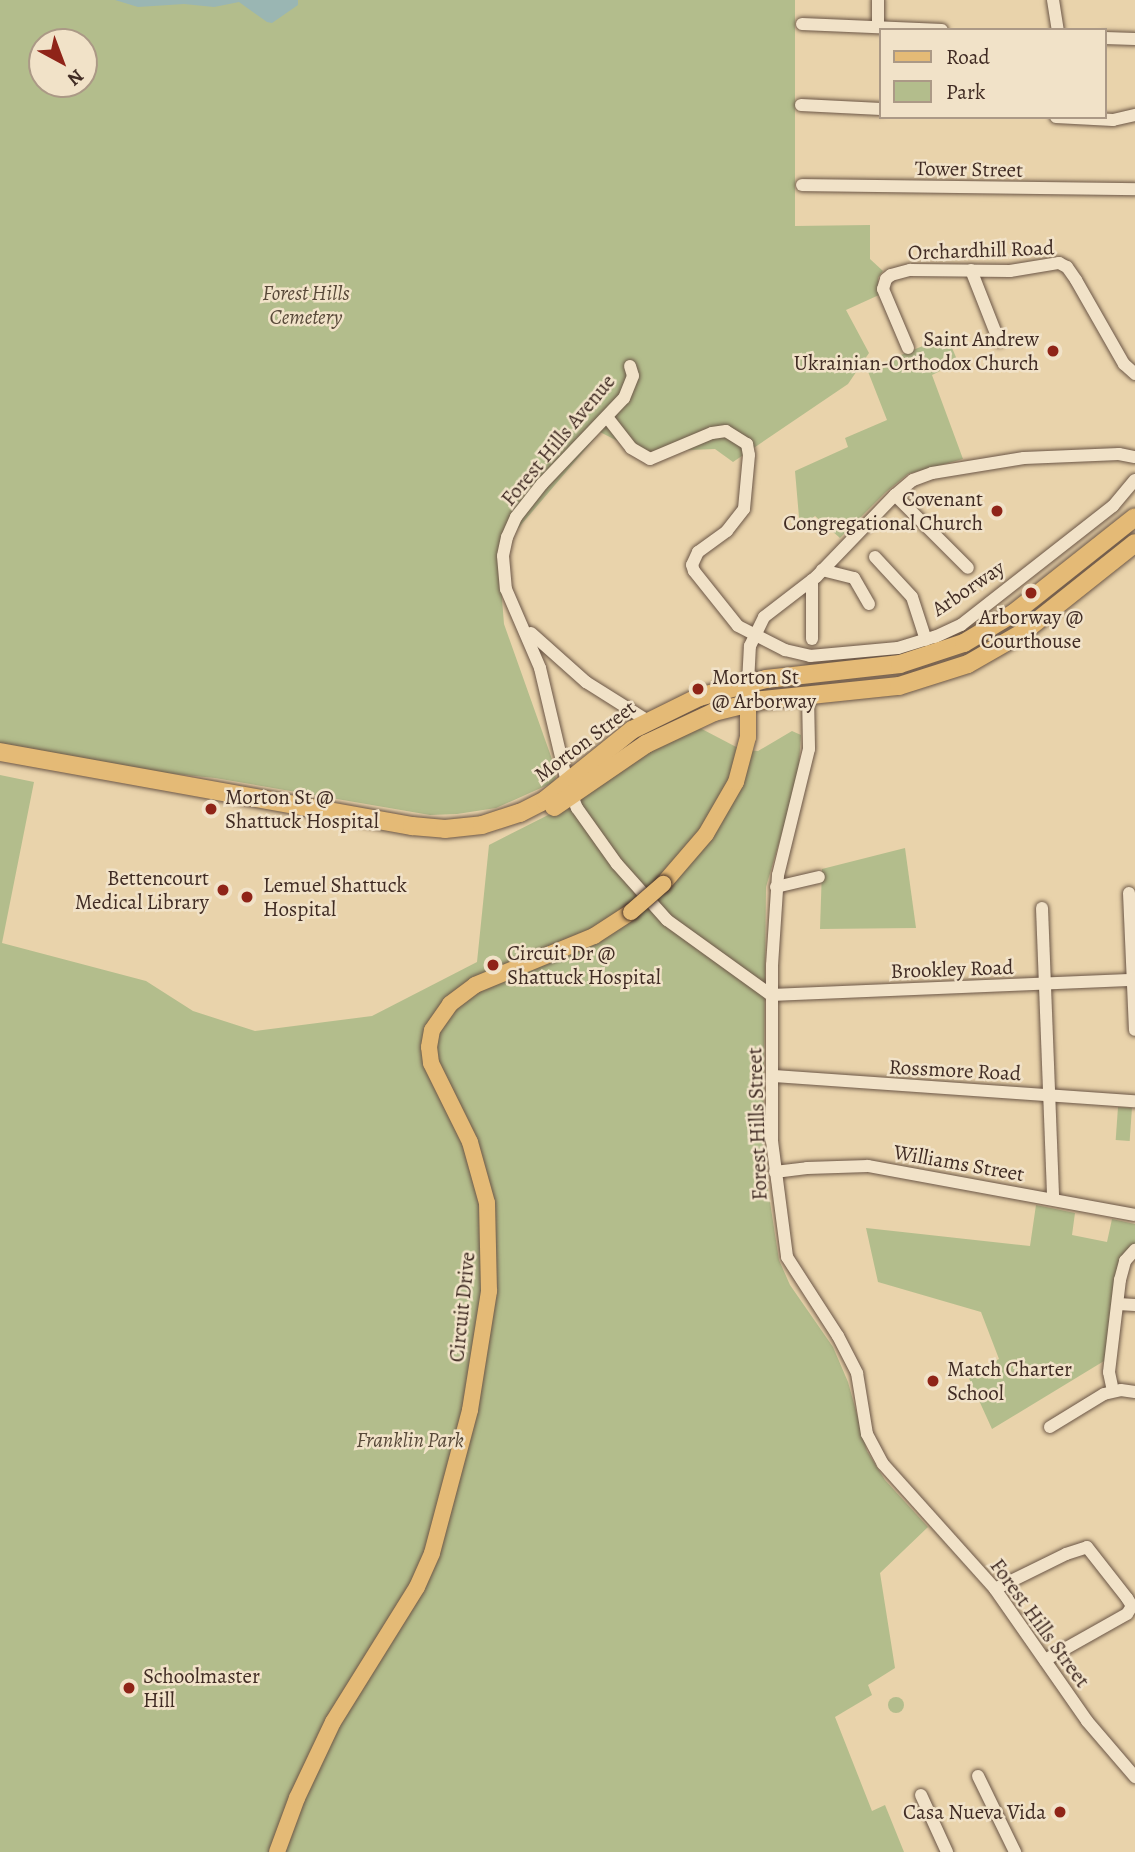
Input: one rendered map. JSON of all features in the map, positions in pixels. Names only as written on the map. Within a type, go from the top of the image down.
[{"type":"highway","name":"Arborway","points":[[748,682],[884,667],[950,649],[1006,619],[1135,517]]},
{"type":"highway","points":[[748,702],[899,686],[955,670],[1017,636],[1135,543]]},
{"type":"highway","points":[[1099,546],[1095,559],[1100,571]]},
{"type":"highway","name":"Morton Street","points":[[0,763],[436,840],[466,839],[504,830],[537,817],[613,744],[648,721],[693,699],[748,682]]},
{"type":"highway","name":"Morton Street","points":[[0,752],[438,829],[475,826],[513,816],[569,789],[663,734],[707,714],[748,702]]},
{"type":"main road","name":"Circuit Drive","points":[[278,1852],[297,1798],[334,1722],[425,1567],[470,1410],[489,1291],[488,1210],[483,1181],[470,1142],[431,1063],[429,1047],[432,1030],[450,1004],[475,985],[505,970],[594,936],[631,912],[663,884],[706,834],[736,782],[747,745],[748,682]]},
{"type":"street","points":[[878,0],[878,27]]},
{"type":"street","points":[[1053,0],[1058,28]]},
{"type":"street","points":[[802,24],[899,28]]},
{"type":"street","points":[[1107,38],[1135,39]]},
{"type":"street","points":[[801,105],[880,109]]},
{"type":"street","points":[[1094,119],[1113,120],[1135,115]]},
{"type":"street","name":"Tower Street","points":[[802,185],[1135,189]]},
{"type":"street","name":"Orchardhill Road","points":[[908,348],[883,289],[886,279],[895,273],[910,270],[1010,271],[1059,263],[1067,267],[1124,364],[1135,374]]},
{"type":"street","points":[[971,270],[999,341]]},
{"type":"street","name":"Forest Hills Avenue","points":[[569,789],[542,675],[521,619],[506,589],[503,556],[507,537],[516,517],[542,484],[607,417],[632,384],[634,376],[630,366]]},
{"type":"street","name":"Arborway","points":[[607,417],[631,448],[650,459],[712,433],[726,431],[747,444],[749,455],[744,509],[727,531],[698,552],[692,565],[733,621],[753,635],[785,650],[820,656],[890,650],[926,640],[961,625],[1120,500],[1135,480]]},
{"type":"street","points":[[748,682],[748,652],[753,635],[764,617],[812,580],[895,495],[926,475],[977,464],[1024,458],[1119,454],[1135,457]]},
{"type":"street","points":[[895,495],[968,568]]},
{"type":"street","points":[[875,557],[912,597],[926,640]]},
{"type":"street","points":[[822,570],[854,578],[869,604]]},
{"type":"street","points":[[812,580],[812,639]]},
{"type":"street","name":"Forest Hills Avenue","points":[[521,619],[547,650],[576,675],[648,721]]},
{"type":"street","name":"Forest Hills Street","points":[[808,695],[809,749],[776,887],[771,995],[775,1172],[787,1258],[838,1336],[857,1373],[872,1447],[903,1490],[995,1589],[1087,1721],[1135,1777]]},
{"type":"street","points":[[569,789],[612,858],[667,920],[771,995]]},
{"type":"street","points":[[776,887],[819,877]]},
{"type":"street","points":[[1129,893],[1135,1031]]},
{"type":"street","points":[[1042,908],[1053,1199]]},
{"type":"street","name":"Brookley Road","points":[[771,995],[1134,980]]},
{"type":"street","name":"Rossmore Road","points":[[773,1076],[1135,1101]]},
{"type":"street","name":"Williams Street","points":[[775,1172],[868,1166],[1135,1215]]},
{"type":"street","points":[[1113,1391],[1109,1372],[1123,1268],[1135,1250]]},
{"type":"street","points":[[1118,1304],[1135,1305]]},
{"type":"street","points":[[1050,1427],[1113,1391],[1135,1392]]},
{"type":"street","points":[[995,1589],[1066,1554],[1087,1547],[1093,1551],[1127,1598],[1132,1606],[1127,1614],[1045,1660]]},
{"type":"street","points":[[978,1776],[1015,1852]]},
{"type":"street","points":[[921,1795],[947,1852]]},
{"type":"green space","name":"Forest Hills Cemetery","points":[[0,0],[795,0],[795,226],[870,225],[870,259],[883,271],[878,278],[879,295],[846,310],[869,353],[848,384],[733,462],[715,449],[639,452],[600,432],[515,532],[499,561],[504,624],[553,762],[556,778],[552,783],[496,808],[430,815],[215,778],[165,773],[0,743]]},
{"type":"green space","points":[[947,336],[958,362],[932,375],[963,459],[908,474],[840,538],[815,516],[800,529],[795,471],[848,447],[845,438],[887,420],[867,369]]},
{"type":"green space","name":"Franklin Park","points":[[698,727],[742,750],[758,751],[792,731],[801,735],[798,778],[766,887],[763,1157],[779,1260],[790,1285],[833,1347],[848,1382],[867,1451],[885,1480],[928,1527],[880,1573],[895,1668],[868,1685],[872,1695],[835,1717],[872,1811],[885,1805],[904,1852],[0,1852],[0,775],[34,782],[2,943],[146,981],[193,1011],[255,1031],[372,1016],[477,962],[489,845],[562,808],[643,751]]},
{"type":"green space","points":[[905,848],[916,928],[820,929],[822,869]]},
{"type":"green space","points":[[1118,1107],[1132,1108],[1130,1141],[1116,1140]]},
{"type":"green space","points":[[1036,1205],[1075,1213],[1072,1235],[1107,1242],[1112,1219],[1135,1224],[1135,1246],[1117,1280],[1104,1361],[992,1429],[967,1374],[999,1359],[981,1312],[878,1282],[866,1228],[1030,1246]]},
{"type":"green space","points":[[896,1697],[902,1699],[902,1711],[896,1713],[890,1711],[888,1705],[890,1699]]},
{"type":"water","points":[[115,0],[298,0],[298,5],[272,23],[239,2],[214,7],[184,4],[138,7]]},
{"type":"place","name":"Saint Andrew Ukrainian-Orthodox Church","points":[[1053,351]]},
{"type":"place","name":"Covenant Congregational Church","points":[[997,511]]},
{"type":"place","name":"Arborway @ Courthouse","points":[[1031,593]]},
{"type":"place","name":"Morton St @ Arborway","points":[[698,689]]},
{"type":"place","name":"Morton St @ Shattuck Hospital","points":[[211,809]]},
{"type":"place","name":"Bettencourt Medical Library","points":[[223,890]]},
{"type":"place","name":"Lemuel Shattuck Hospital","points":[[247,897]]},
{"type":"place","name":"Circuit Dr @ Shattuck Hospital","points":[[493,965]]},
{"type":"place","name":"Match Charter School","points":[[933,1381]]},
{"type":"place","name":"Schoolmaster Hill","points":[[129,1688]]},
{"type":"place","name":"Casa Nueva Vida","points":[[1060,1812]]}]
